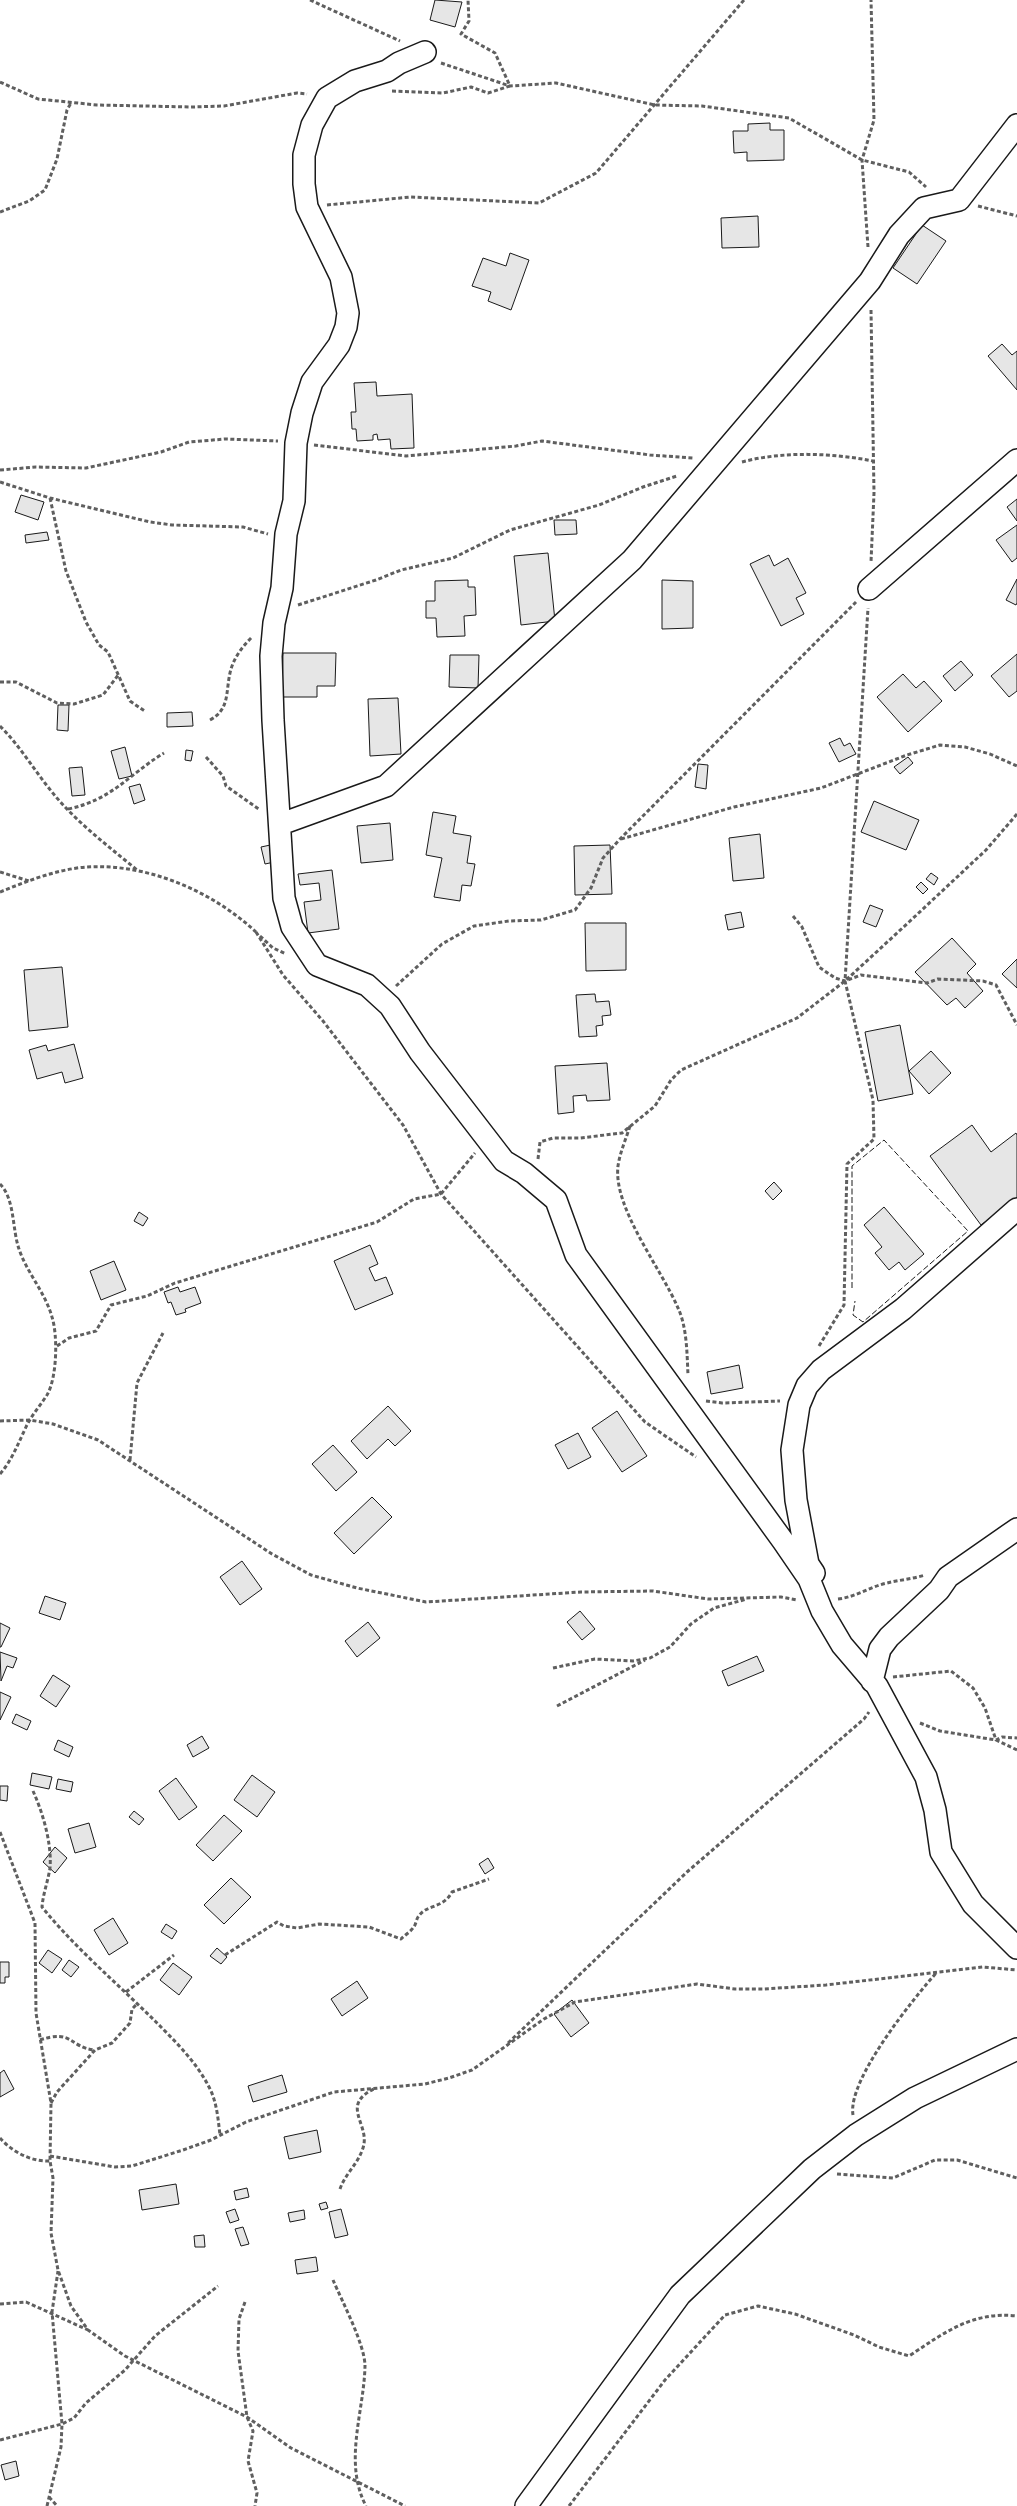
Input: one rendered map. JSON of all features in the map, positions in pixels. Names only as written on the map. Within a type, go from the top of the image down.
[{"type":"street","points":[[425,52],[399,63],[387,71],[355,81],[327,98],[312,125],[304,155],[304,184],[307,207],[341,277],[348,313],[346,326],[339,345],[321,367],[310,388],[296,442],[294,501],[286,534],[282,588],[274,623],[272,656],[273,720],[281,824],[284,898],[292,927],[317,964],[367,985],[390,1006],[420,1052],[504,1161],[539,1184],[556,1200],[576,1255],[783,1541],[825,1603],[872,1680],[926,1777],[935,1810],[941,1852],[973,1904],[1017,1948]]},
{"type":"street","points":[[281,824],[386,786],[632,560],[870,281],[899,235],[924,208],[959,200],[1017,125]]},
{"type":"street","points":[[870,588],[1017,460]]},
{"type":"street","points":[[825,1603],[808,1564],[796,1500],[792,1450],[799,1405],[807,1386],[821,1370],[903,1309],[1017,1210]]},
{"type":"street","points":[[872,1680],[880,1649],[889,1637],[939,1590],[948,1576],[1017,1529]]},
{"type":"street","points":[[526,2506],[680,2295],[812,2169],[856,2135],[915,2098],[1017,2049]]},
{"type":"path","points":[[310,0],[425,52],[442,64],[510,86]]},
{"type":"path","points":[[468,0],[469,21],[461,34],[495,53],[510,86]]},
{"type":"path","points":[[307,207],[410,198],[540,203],[596,173],[744,0]]},
{"type":"path","points":[[0,82],[38,99],[71,103],[191,107],[248,103],[297,93],[327,98]]},
{"type":"path","points":[[389,91],[443,92],[471,88],[488,93],[510,86],[556,83],[655,105],[702,106],[789,118],[862,160],[908,172],[928,189]]},
{"type":"path","points":[[0,212],[28,200],[45,190],[57,159],[67,110],[71,103]]},
{"type":"path","points":[[959,200],[991,211],[1017,216]]},
{"type":"path","points":[[0,470],[36,467],[86,468],[161,452],[189,442],[225,440],[296,442],[406,456],[516,446],[542,441],[650,455],[740,463],[806,454],[851,457],[873,461]]},
{"type":"path","points":[[210,720],[220,715],[224,706],[232,668],[241,648],[254,636],[274,623],[277,613],[312,599],[376,580],[400,570],[453,558],[510,530],[599,505],[665,479],[689,474],[704,476]]},
{"type":"path","points":[[0,482],[50,498],[172,525],[243,527],[265,534],[286,534]]},
{"type":"path","points":[[50,498],[56,533],[73,592],[99,645],[108,652],[130,701],[146,712]]},
{"type":"path","points":[[816,1352],[844,1305],[847,1164],[874,1139],[872,1100],[845,981],[870,588]]},
{"type":"path","points":[[383,999],[442,944],[474,926],[509,921],[541,920],[575,910],[591,888],[604,858],[620,839],[870,588]]},
{"type":"path","points":[[0,682],[16,682],[57,704],[74,704],[103,695],[119,674]]},
{"type":"path","points":[[0,726],[18,744],[52,793],[138,871]]},
{"type":"path","points":[[620,839],[734,806],[821,788],[907,755],[940,745],[966,747],[990,754],[1017,766]]},
{"type":"path","points":[[68,809],[87,805],[108,795],[164,752]]},
{"type":"path","points":[[206,757],[223,776],[226,786],[281,824]]},
{"type":"path","points":[[538,1164],[540,1142],[552,1138],[580,1138],[622,1133],[655,1106],[671,1080],[681,1070],[797,1018],[845,981],[986,850],[1017,814]]},
{"type":"path","points":[[0,892],[47,874],[78,868],[115,867],[138,871],[181,885],[212,899],[235,912],[273,948],[317,964]]},
{"type":"path","points":[[0,872],[29,881]]},
{"type":"path","points":[[792,916],[802,927],[819,967],[834,978],[845,981],[861,975],[927,983],[938,979],[983,981],[996,986],[1017,1025]]},
{"type":"path","points":[[256,932],[283,975],[323,1021],[403,1125],[441,1194],[645,1422],[700,1460]]},
{"type":"path","points":[[630,1126],[618,1166],[618,1187],[625,1209],[680,1310],[685,1339],[688,1382]]},
{"type":"path","points":[[57,1346],[69,1338],[96,1331],[111,1305],[147,1296],[189,1279],[377,1222],[414,1199],[441,1194],[486,1139]]},
{"type":"path","points":[[0,1184],[7,1192],[18,1247],[30,1275],[44,1296],[53,1319],[57,1346],[48,1394],[30,1420],[17,1449],[0,1474]]},
{"type":"path","points":[[130,1460],[137,1383],[163,1333]]},
{"type":"path","points":[[703,1399],[708,1402],[722,1404],[778,1401],[788,1397]]},
{"type":"path","points":[[0,1421],[30,1420],[53,1424],[98,1440],[272,1554],[311,1575],[357,1588],[426,1602],[456,1602],[581,1592],[653,1591],[708,1599],[781,1596],[825,1603],[855,1597],[886,1583],[904,1581],[927,1574],[948,1576]]},
{"type":"path","points":[[557,1706],[670,1646],[691,1624],[714,1608],[753,1597]]},
{"type":"path","points":[[553,1668],[594,1658],[633,1661],[650,1658]]},
{"type":"path","points":[[496,2054],[687,1872],[864,1719],[875,1704],[872,1680],[951,1671],[973,1688],[985,1708],[996,1740]]},
{"type":"path","points":[[864,1719],[881,1710],[940,1730],[996,1740],[1017,1750]]},
{"type":"path","points":[[996,1740],[1002,1736],[1017,1738]]},
{"type":"path","points":[[33,1791],[40,1808],[48,1846],[50,1868],[42,1907],[61,1930],[175,2041],[209,2087],[218,2111],[220,2135]]},
{"type":"path","points":[[0,1832],[35,1923],[36,2013],[51,2103],[50,2161],[53,2178],[51,2233],[58,2270],[70,2306],[88,2330]]},
{"type":"path","points":[[225,1955],[277,1922],[284,1926],[297,1928],[319,1924],[369,1927],[402,1939],[413,1929],[418,1917],[426,1911],[440,1906],[448,1899],[452,1892],[490,1879]]},
{"type":"path","points":[[126,1992],[174,1955]]},
{"type":"path","points":[[50,2156],[115,2167],[132,2166],[183,2150],[246,2122],[334,2092],[425,2084],[449,2078],[472,2070],[544,2019],[576,2002],[697,1984],[764,1989],[826,1985],[983,1967],[1017,1970]]},
{"type":"path","points":[[856,2135],[852,2108],[861,2081],[889,2034],[937,1971]]},
{"type":"path","points":[[51,2103],[57,2092],[95,2050],[112,2043],[130,2023],[132,2009],[137,2004]]},
{"type":"path","points":[[40,2040],[48,2037],[68,2037],[86,2049],[95,2050]]},
{"type":"path","points":[[340,2189],[344,2180],[356,2165],[365,2139],[358,2124],[357,2110],[359,2101],[365,2093],[379,2087]]},
{"type":"path","points":[[0,2138],[12,2149],[35,2161],[50,2161]]},
{"type":"path","points":[[812,2169],[852,2177],[893,2178],[935,2160],[957,2160],[1017,2178]]},
{"type":"path","points":[[46,2506],[61,2447],[62,2424],[52,2312],[58,2270]]},
{"type":"path","points":[[333,2280],[358,2339],[365,2365],[356,2438],[356,2481],[366,2506]]},
{"type":"path","points":[[0,2440],[62,2424],[74,2418],[86,2403],[125,2370],[155,2336],[218,2286]]},
{"type":"path","points":[[0,2304],[26,2302],[52,2312],[88,2330],[132,2360],[247,2417],[291,2448],[405,2506]]},
{"type":"path","points":[[245,2302],[240,2319],[238,2351],[247,2417],[253,2432],[248,2461],[257,2493],[255,2506]]},
{"type":"path","points":[[569,2506],[666,2380],[725,2315],[758,2306],[786,2312],[908,2356],[961,2323],[1004,2314],[1017,2316]]},
{"type":"path","points":[[49,2496],[56,2506]]},
{"type":"building","points":[[435,0],[462,2],[455,27],[430,20]]},
{"type":"building","points":[[770,123],[770,130],[784,130],[784,160],[747,161],[747,152],[734,153],[733,131],[748,131],[748,124]]},
{"type":"building","points":[[758,216],[759,247],[722,248],[721,218]]},
{"type":"building","points":[[922,225],[946,241],[917,284],[893,268]]},
{"type":"building","points":[[510,253],[529,260],[511,310],[488,301],[491,292],[472,286],[483,258],[506,266]]},
{"type":"building","points":[[1002,344],[1012,355],[1017,351],[1017,390],[988,356]]},
{"type":"building","points":[[376,382],[377,396],[412,394],[414,448],[391,449],[390,439],[378,440],[377,434],[373,435],[373,440],[357,441],[356,429],[352,429],[351,412],[356,412],[354,383]]},
{"type":"building","points":[[21,495],[44,502],[38,520],[15,512]]},
{"type":"building","points":[[1017,499],[1017,521],[1007,507]]},
{"type":"building","points":[[554,520],[576,520],[577,534],[555,535]]},
{"type":"building","points":[[1017,525],[1017,558],[1012,562],[996,540]]},
{"type":"building","points":[[47,532],[49,540],[26,543],[25,535]]},
{"type":"building","points":[[548,553],[555,621],[521,625],[514,556]]},
{"type":"building","points":[[769,555],[774,566],[788,558],[806,593],[796,598],[804,614],[781,626],[750,564]]},
{"type":"building","points":[[1017,579],[1017,603],[1016,605],[1006,600]]},
{"type":"building","points":[[468,580],[468,587],[475,587],[476,615],[464,616],[465,636],[437,637],[436,618],[426,618],[426,601],[435,601],[435,581]]},
{"type":"building","points":[[662,580],[693,581],[693,628],[662,629]]},
{"type":"building","points":[[283,653],[336,653],[335,686],[317,686],[317,697],[282,697]]},
{"type":"building","points":[[1017,654],[1017,691],[1009,697],[991,676]]},
{"type":"building","points":[[450,655],[479,655],[478,688],[449,687]]},
{"type":"building","points":[[961,661],[973,675],[955,691],[943,676]]},
{"type":"building","points":[[903,674],[916,688],[924,681],[942,701],[908,732],[877,697]]},
{"type":"building","points":[[398,698],[401,754],[370,756],[368,699]]},
{"type":"building","points":[[58,705],[69,705],[68,731],[57,730]]},
{"type":"building","points":[[192,712],[193,726],[167,727],[167,713]]},
{"type":"building","points":[[840,738],[844,746],[850,743],[856,754],[839,762],[829,743]]},
{"type":"building","points":[[125,747],[132,776],[119,779],[111,751]]},
{"type":"building","points":[[186,750],[193,751],[191,761],[185,760]]},
{"type":"building","points":[[908,757],[913,763],[900,774],[894,767]]},
{"type":"building","points":[[698,764],[708,765],[706,789],[695,787]]},
{"type":"building","points":[[82,767],[85,795],[72,796],[69,768]]},
{"type":"building","points":[[140,784],[145,800],[134,804],[129,787]]},
{"type":"building","points":[[874,801],[919,820],[906,850],[861,832]]},
{"type":"building","points":[[433,812],[456,816],[453,833],[471,836],[467,863],[475,864],[471,886],[462,885],[460,901],[434,897],[442,858],[426,855]]},
{"type":"building","points":[[390,823],[393,860],[361,863],[357,826]]},
{"type":"building","points":[[760,834],[764,878],[733,881],[729,838]]},
{"type":"building","points":[[275,844],[279,861],[265,864],[261,847]]},
{"type":"building","points":[[610,845],[612,894],[575,895],[574,846]]},
{"type":"building","points":[[332,870],[339,929],[308,933],[304,902],[321,900],[319,883],[300,885],[298,874]]},
{"type":"building","points":[[931,873],[938,878],[934,885],[926,879]]},
{"type":"building","points":[[921,882],[928,889],[923,894],[916,887]]},
{"type":"building","points":[[870,905],[883,910],[876,927],[863,922]]},
{"type":"building","points":[[741,912],[744,927],[728,930],[725,915]]},
{"type":"building","points":[[585,923],[626,923],[626,970],[586,971]]},
{"type":"building","points":[[952,938],[976,964],[967,973],[983,991],[965,1008],[956,998],[947,1005],[915,972]]},
{"type":"building","points":[[1017,959],[1017,988],[1002,974]]},
{"type":"building","points":[[62,967],[68,1027],[29,1031],[24,970]]},
{"type":"building","points":[[595,994],[596,1002],[609,1001],[611,1015],[602,1016],[603,1025],[596,1026],[597,1036],[579,1037],[576,995]]},
{"type":"building","points":[[900,1025],[913,1094],[878,1101],[865,1032]]},
{"type":"building","points":[[74,1044],[83,1078],[65,1083],[62,1072],[37,1079],[29,1050],[46,1045],[48,1051]]},
{"type":"building","points":[[931,1051],[951,1073],[929,1094],[909,1071]]},
{"type":"building","points":[[607,1063],[610,1100],[587,1101],[586,1095],[573,1096],[574,1112],[558,1114],[555,1066]]},
{"type":"building","points":[[972,1125],[991,1152],[1016,1133],[1017,1135],[1017,1198],[981,1225],[930,1156]]},
{"type":"building","points":[[774,1182],[782,1191],[773,1200],[765,1191]]},
{"type":"building","points":[[884,1207],[924,1254],[905,1270],[899,1262],[889,1270],[875,1253],[882,1247],[864,1225]]},
{"type":"building","points":[[139,1212],[148,1218],[143,1226],[134,1221]]},
{"type":"building","points":[[370,1245],[378,1264],[369,1268],[375,1281],[386,1277],[393,1294],[355,1310],[334,1261]]},
{"type":"building","points":[[114,1261],[126,1290],[101,1300],[90,1271]]},
{"type":"building","points":[[178,1287],[180,1292],[195,1287],[201,1303],[185,1309],[186,1312],[176,1315],[171,1302],[168,1303],[164,1292]]},
{"type":"building","points":[[739,1365],[743,1388],[711,1394],[707,1372]]},
{"type":"building","points":[[388,1406],[411,1431],[395,1446],[388,1439],[367,1459],[351,1441]]},
{"type":"building","points":[[617,1411],[647,1456],[622,1472],[592,1428]]},
{"type":"building","points":[[578,1433],[591,1457],[568,1469],[555,1445]]},
{"type":"building","points":[[333,1445],[357,1472],[336,1491],[312,1464]]},
{"type":"building","points":[[372,1497],[392,1517],[354,1554],[334,1533]]},
{"type":"building","points":[[242,1561],[262,1589],[240,1605],[220,1577]]},
{"type":"building","points":[[45,1596],[66,1603],[60,1620],[39,1613]]},
{"type":"building","points":[[580,1611],[595,1629],[582,1640],[567,1622]]},
{"type":"building","points":[[368,1622],[380,1638],[357,1657],[345,1641]]},
{"type":"building","points":[[0,1623],[10,1628],[1,1647],[0,1647]]},
{"type":"building","points":[[0,1652],[17,1658],[13,1668],[7,1666],[1,1681]]},
{"type":"building","points":[[757,1656],[764,1671],[728,1686],[722,1671]]},
{"type":"building","points":[[53,1675],[70,1686],[56,1707],[40,1696]]},
{"type":"building","points":[[0,1692],[11,1697],[0,1720]]},
{"type":"building","points":[[16,1714],[31,1721],[27,1730],[12,1723]]},
{"type":"building","points":[[202,1736],[209,1748],[193,1757],[187,1745]]},
{"type":"building","points":[[58,1740],[73,1747],[69,1757],[54,1750]]},
{"type":"building","points":[[32,1773],[52,1777],[49,1789],[30,1785]]},
{"type":"building","points":[[252,1775],[275,1792],[257,1817],[234,1800]]},
{"type":"building","points":[[176,1778],[197,1807],[179,1820],[159,1791]]},
{"type":"building","points":[[58,1779],[73,1782],[71,1792],[56,1789]]},
{"type":"building","points":[[0,1786],[8,1786],[7,1801],[0,1800]]},
{"type":"building","points":[[134,1811],[144,1819],[139,1825],[129,1817]]},
{"type":"building","points":[[224,1815],[242,1831],[213,1861],[196,1845]]},
{"type":"building","points":[[89,1823],[96,1847],[75,1853],[68,1829]]},
{"type":"building","points":[[55,1847],[67,1858],[55,1873],[43,1862]]},
{"type":"building","points":[[488,1858],[494,1868],[485,1874],[479,1864]]},
{"type":"building","points":[[231,1878],[251,1897],[224,1924],[204,1905]]},
{"type":"building","points":[[113,1918],[128,1943],[109,1955],[94,1930]]},
{"type":"building","points":[[166,1924],[177,1931],[172,1939],[161,1932]]},
{"type":"building","points":[[217,1948],[227,1957],[221,1964],[210,1956]]},
{"type":"building","points":[[48,1950],[62,1959],[52,1973],[39,1963]]},
{"type":"building","points":[[69,1960],[79,1967],[71,1977],[62,1970]]},
{"type":"building","points":[[0,1962],[9,1962],[9,1977],[5,1977],[5,1983],[0,1983]]},
{"type":"building","points":[[173,1963],[192,1977],[179,1995],[160,1980]]},
{"type":"building","points":[[357,1981],[368,1998],[342,2016],[331,1999]]},
{"type":"building","points":[[572,2000],[589,2023],[571,2037],[554,2014]]},
{"type":"building","points":[[4,2070],[14,2089],[0,2097],[0,2073]]},
{"type":"building","points":[[282,2075],[287,2092],[253,2102],[248,2086]]},
{"type":"building","points":[[317,2130],[321,2152],[289,2159],[284,2137]]},
{"type":"building","points":[[176,2184],[179,2204],[142,2210],[139,2190]]},
{"type":"building","points":[[247,2188],[249,2197],[236,2200],[234,2191]]},
{"type":"building","points":[[326,2202],[328,2208],[321,2210],[319,2204]]},
{"type":"building","points":[[235,2209],[239,2220],[230,2223],[226,2212]]},
{"type":"building","points":[[341,2209],[348,2235],[335,2238],[329,2212]]},
{"type":"building","points":[[304,2210],[305,2219],[290,2222],[288,2213]]},
{"type":"building","points":[[243,2227],[249,2244],[241,2246],[235,2229]]},
{"type":"building","points":[[204,2235],[205,2247],[195,2247],[194,2236]]},
{"type":"building","points":[[316,2257],[318,2271],[297,2274],[295,2260]]},
{"type":"building","points":[[16,2461],[19,2476],[5,2480],[1,2465]]},
{"type":"fence","points":[[852,1288],[852,1166],[884,1140],[968,1231],[863,1322],[853,1315],[855,1301]]}]
